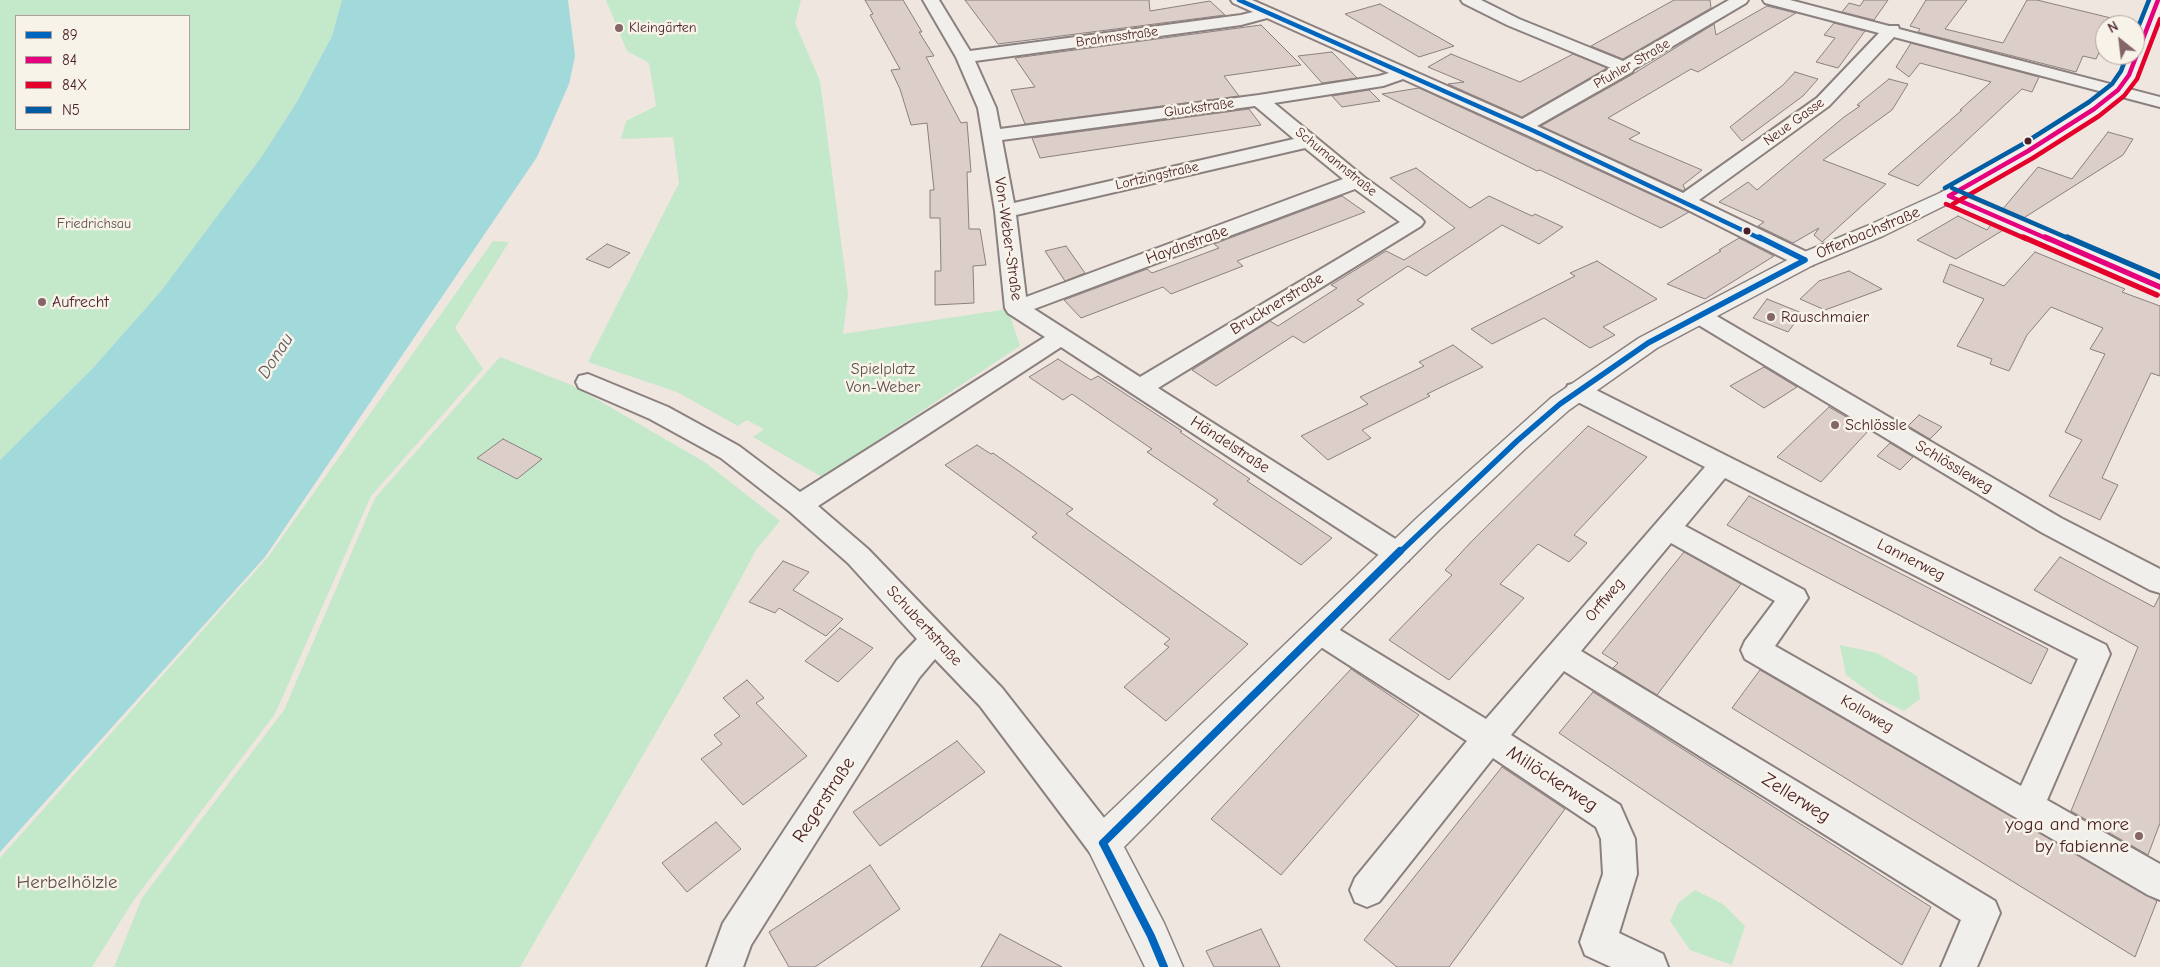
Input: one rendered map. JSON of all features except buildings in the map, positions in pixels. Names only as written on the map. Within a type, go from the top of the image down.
[{"type":"street","name":"Von-Weber-Straße","points":[[931,0],[965,57],[987,108],[1005,211],[1016,308],[1062,336]]},
{"type":"street","points":[[1239,0],[1524,126],[1685,201],[1805,260]]},
{"type":"street","points":[[1469,0],[1513,22],[1626,68]]},
{"type":"street","name":"Pfuhler Straße","points":[[1524,126],[1740,0]]},
{"type":"street","points":[[1771,0],[1892,30],[2160,102]]},
{"type":"street","name":"Offenbachstraße","points":[[1103,843],[1398,554],[1517,441],[1577,391],[1648,344],[1805,260],[1876,231],[1949,196],[2028,151],[2094,110],[2118,90],[2129,75],[2155,19],[2158,0]]},
{"type":"street","name":"Brahmsstraße","points":[[965,57],[1241,20],[1268,13]]},
{"type":"street","name":"Neue Gasse","points":[[1685,201],[1823,102],[1892,30]]},
{"type":"street","name":"Gluckstraße","points":[[993,136],[1383,81],[1404,73]]},
{"type":"street","name":"Schumannstraße","points":[[1259,100],[1357,181],[1414,222]]},
{"type":"street","name":"Lortzingstraße","points":[[1005,211],[1309,141]]},
{"type":"street","name":"Haydnstraße","points":[[1016,308],[1357,181]]},
{"type":"street","points":[[1949,196],[2160,288]]},
{"type":"street","name":"Brucknerstraße","points":[[1141,387],[1414,222]]},
{"type":"street","name":"Schlössleweg","points":[[1700,316],[2051,525],[2160,582]]},
{"type":"street","points":[[799,505],[1062,336]]},
{"type":"street","name":"Händelstraße","points":[[1062,336],[1398,554]]},
{"type":"street","name":"Schubertstraße","points":[[588,382],[659,413],[730,452],[799,505],[858,556],[991,697],[1103,843],[1151,936],[1164,967]]},
{"type":"street","name":"Lannerweg","points":[[1577,391],[2096,654],[2028,807]]},
{"type":"street","name":"Orffweg","points":[[1489,738],[1722,464]]},
{"type":"street","name":"Kolloweg","points":[[1666,528],[1794,598],[1756,650],[2160,883]]},
{"type":"street","name":"Millöckerweg","points":[[1320,632],[1489,738],[1608,816],[1618,839],[1620,874],[1598,942],[1650,967]]},
{"type":"street","name":"Regerstraße","points":[[725,967],[736,936],[741,928],[908,669],[935,639]]},
{"type":"street","name":"Zellerweg","points":[[1560,653],[1982,913],[1959,967]]},
{"type":"street","name":"Millöckerweg","points":[[1368,890],[1489,738]]},
{"type":"green space","name":"Friedrichsau","points":[[0,0],[342,0],[332,36],[298,100],[262,156],[161,291],[92,369],[0,460]]},
{"type":"green space","name":"Spielplatz Von-Weber","points":[[606,0],[801,0],[795,23],[820,81],[848,294],[843,334],[1008,309],[1020,346],[822,477],[753,437],[764,429],[747,420],[738,426],[677,392],[588,362],[679,183],[673,137],[621,139],[626,121],[656,106],[649,63],[627,51]]},
{"type":"green space","name":"Herbelhölzle","points":[[493,241],[509,242],[455,328],[483,369],[371,496],[275,714],[133,901],[92,967],[0,967],[0,858],[268,557]]},
{"type":"green space","points":[[500,357],[574,386],[706,463],[780,521],[756,550],[683,686],[520,967],[114,967],[142,898],[284,710],[375,498]]},
{"type":"green space","points":[[1840,645],[1877,653],[1917,676],[1920,699],[1904,711],[1878,698],[1846,675]]},
{"type":"green space","points":[[1695,890],[1723,904],[1745,926],[1732,965],[1690,950],[1670,921],[1679,902]]},
{"type":"water","name":"Donau","points":[[342,0],[568,0],[575,56],[569,84],[537,157],[265,557],[0,852],[0,460],[92,369],[161,291],[262,156],[298,100],[332,36]]},
{"type":"transit line","name":"89","points":[[1239,0],[1534,131],[1685,201],[1805,260]]},
{"type":"transit line","name":"N5","points":[[2143,15],[2149,0]]},
{"type":"transit line","name":"84","points":[[1949,196],[2028,151],[2094,109],[2118,90],[2129,75],[2158,0]]},
{"type":"transit line","name":"84X","points":[[1953,204],[2033,158],[2099,116],[2124,96],[2137,79],[2160,19]]},
{"type":"transit line","name":"N5","points":[[1945,188],[2023,144],[2089,102],[2112,84],[2123,65]]},
{"type":"transit line","name":"N5","points":[[1952,188],[2160,277]]},
{"type":"transit line","name":"84","points":[[1949,196],[2160,287]]},
{"type":"transit line","name":"84X","points":[[1946,204],[2157,295]]},
{"type":"transit line","name":"89","points":[[1103,843],[1429,523],[1517,441],[1560,404],[1648,343],[1805,260]]},
{"type":"transit line","name":"89","points":[[1103,843],[1151,936],[1164,967]]},
{"type":"place","name":"Kleingärten","points":[[619,28]]},
{"type":"place","name":"Aufrecht","points":[[42,302]]},
{"type":"place","name":"Rauschmaier","points":[[1771,317]]},
{"type":"place","name":"Schlössle","points":[[1835,425]]},
{"type":"place","name":"yoga and more by fabienne","points":[[2139,836]]}]
